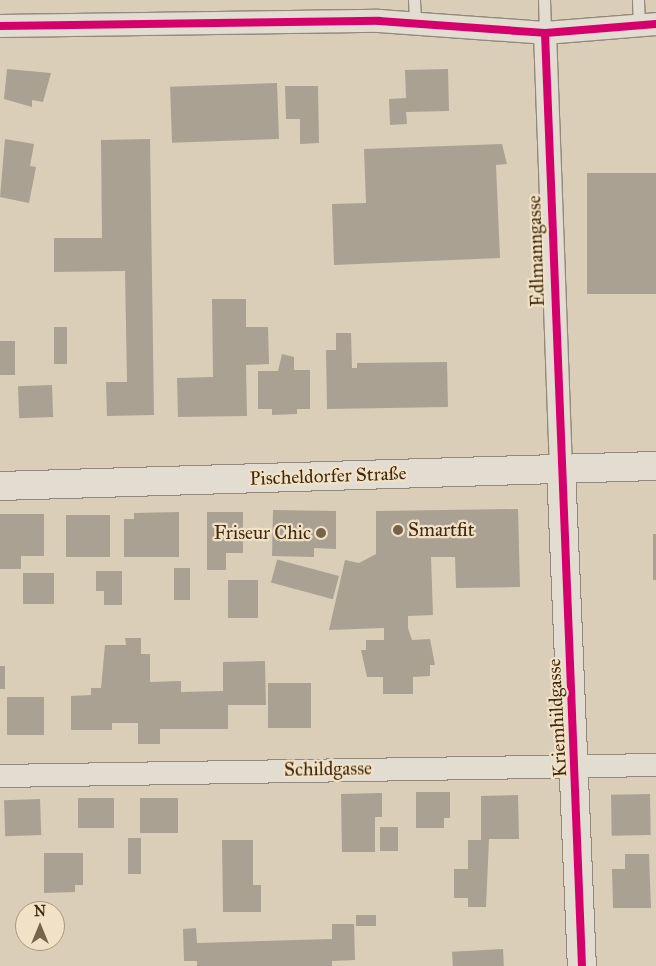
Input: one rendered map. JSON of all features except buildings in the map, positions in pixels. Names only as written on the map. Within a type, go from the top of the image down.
[{"type":"main road","name":"Pischeldorfer Straße","points":[[0,486],[656,466]]},
{"type":"main road","name":"Kriemhildgasse","points":[[561,468],[576,765],[582,966]]},
{"type":"street","points":[[0,26],[415,22],[545,33],[647,24]]},
{"type":"street","name":"Edlmanngasse","points":[[545,33],[561,468]]},
{"type":"street","name":"Schildgasse","points":[[0,776],[656,765]]},
{"type":"lane","points":[[414,0],[415,22]]},
{"type":"lane","points":[[544,0],[545,33]]},
{"type":"lane","points":[[638,0],[647,24]]},
{"type":"cycle path","points":[[0,26],[379,21],[545,33],[656,24]]},
{"type":"cycle path","points":[[545,33],[582,966]]},
{"type":"place","name":"Smartfit","points":[[398,530]]},
{"type":"place","name":"Friseur Chic","points":[[321,533]]}]
